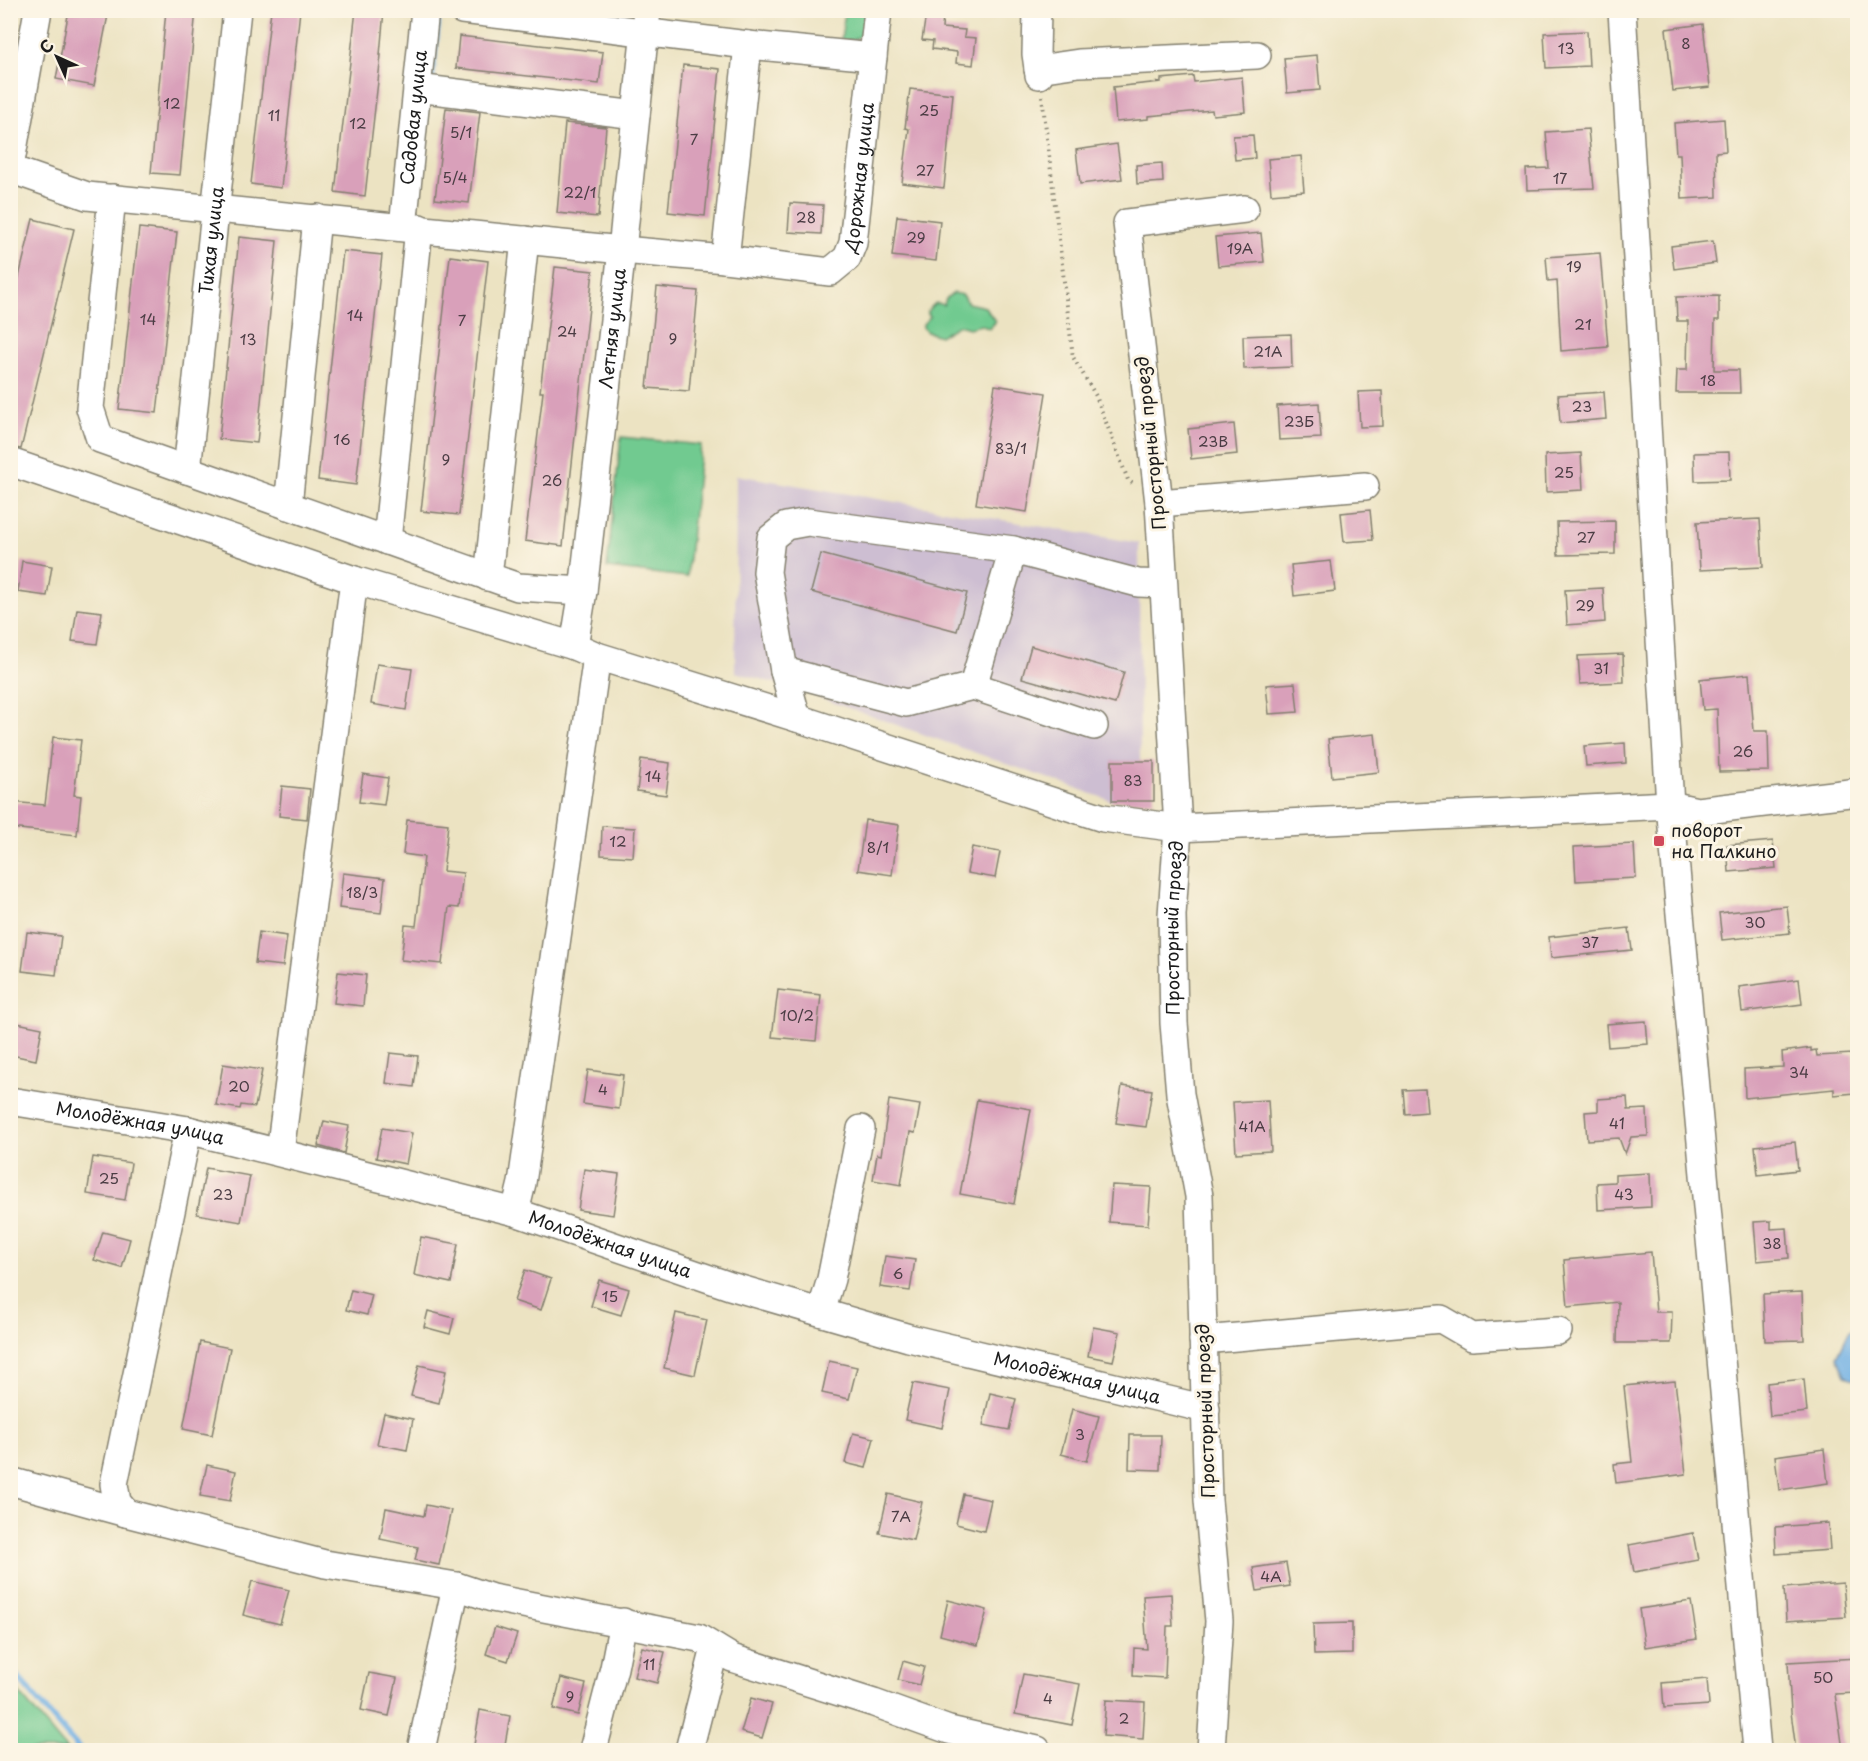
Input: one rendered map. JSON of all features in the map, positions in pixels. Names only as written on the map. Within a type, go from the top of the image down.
[{"type":"street","points":[[10,168],[38,10]]},
{"type":"street","name":"Тихая улица","points":[[187,470],[237,10]]},
{"type":"street","name":"Садовая улица","points":[[387,541],[411,227],[417,88],[425,10]]},
{"type":"street","points":[[462,10],[646,21],[748,45],[873,57]]},
{"type":"street","name":"Дорожная улица","points":[[10,168],[87,196],[725,259],[830,272],[846,258],[854,243],[878,10]]},
{"type":"street","points":[[1037,10],[1036,54],[1039,72],[1078,63],[1257,55]]},
{"type":"street","points":[[1622,10],[1670,805],[1757,1750]]},
{"type":"street","name":"Летняя улица","points":[[515,1212],[522,1183],[585,651],[583,591],[646,21]]},
{"type":"street","points":[[725,259],[748,45]]},
{"type":"street","points":[[417,88],[636,115]]},
{"type":"street","points":[[112,198],[90,408],[100,439],[518,587],[583,591]]},
{"type":"street","name":"Просторный проезд","points":[[1211,1750],[1219,1621],[1208,1500],[1199,1196],[1180,1094],[1174,1023],[1172,915],[1178,828],[1159,503],[1127,223],[1245,210]]},
{"type":"street","points":[[288,506],[317,218]]},
{"type":"street","points":[[488,577],[525,240]]},
{"type":"street","points":[[10,462],[354,580],[797,718],[1103,818],[1178,828],[1670,805],[1697,811],[1857,792]]},
{"type":"street","points":[[1159,503],[1365,486]]},
{"type":"street","points":[[797,718],[784,671],[767,572],[771,537],[786,526],[808,522],[1013,550],[1138,583],[1163,584]]},
{"type":"street","points":[[973,686],[1013,550]]},
{"type":"street","points":[[280,1152],[354,580]]},
{"type":"street","points":[[784,671],[906,703],[973,686],[1094,726]]},
{"type":"street","name":"Молодёжная улица","points":[[10,1101],[188,1130],[515,1212],[730,1286],[909,1338],[1206,1409]]},
{"type":"street","points":[[821,1312],[831,1279],[861,1129]]},
{"type":"street","points":[[126,1513],[117,1502],[114,1485],[188,1130]]},
{"type":"street","points":[[1203,1340],[1441,1319],[1472,1337],[1558,1331]]},
{"type":"street","points":[[10,1481],[325,1564],[456,1586],[492,1598],[699,1638],[732,1658],[874,1703],[949,1730],[1036,1750]]},
{"type":"street","points":[[421,1750],[456,1586]]},
{"type":"street","points":[[593,1750],[623,1622]]},
{"type":"street","points":[[689,1750],[715,1648]]},
{"type":"path","points":[[1039,72],[1072,357],[1096,396],[1128,480],[1159,503]]},
{"type":"shaded area","points":[[736,475],[1139,543],[1140,761],[1112,801],[789,687],[735,672]]},
{"type":"green space","points":[[845,11],[868,11],[862,33],[855,39],[841,40]]},
{"type":"green space","points":[[954,293],[962,295],[968,303],[985,307],[995,321],[990,329],[981,325],[969,328],[959,325],[940,336],[927,332],[923,328],[923,324],[930,317],[927,313],[931,306],[936,303],[944,305],[947,298]]},
{"type":"green space","points":[[621,437],[701,445],[687,577],[607,568]]},
{"type":"green space","points":[[11,1683],[67,1750],[11,1750]]},
{"type":"water","points":[[1858,1329],[1857,1380],[1845,1376],[1837,1357],[1850,1330]]},
{"type":"building","points":[[69,10],[109,10],[94,86],[56,79]]},
{"type":"building","points":[[166,10],[196,10],[180,175],[151,173]]},
{"type":"building","points":[[271,10],[300,10],[281,188],[251,184]]},
{"type":"building","points":[[356,10],[384,10],[365,196],[335,192]]},
{"type":"building","points":[[926,14],[943,16],[942,28],[965,30],[964,37],[976,38],[973,65],[956,63],[957,52],[932,49],[933,41],[922,40]]},
{"type":"building","points":[[1703,24],[1710,87],[1673,91],[1666,29]]},
{"type":"building","points":[[1587,31],[1589,66],[1546,68],[1544,33]]},
{"type":"building","points":[[459,36],[603,52],[599,84],[456,68]]},
{"type":"building","points":[[1317,55],[1320,90],[1287,93],[1284,58]]},
{"type":"building","points":[[683,65],[720,69],[705,216],[668,212]]},
{"type":"building","points":[[1193,76],[1194,82],[1242,77],[1245,112],[1213,115],[1212,110],[1148,116],[1148,119],[1116,122],[1113,87]]},
{"type":"building","points":[[910,89],[953,94],[944,188],[902,183],[909,129],[905,128]]},
{"type":"building","points":[[446,108],[480,112],[469,203],[435,199]]},
{"type":"building","points":[[1724,119],[1726,151],[1716,152],[1717,197],[1682,199],[1680,154],[1676,154],[1674,123]]},
{"type":"building","points":[[565,123],[606,127],[598,217],[557,213]]},
{"type":"building","points":[[1588,129],[1594,188],[1527,190],[1526,169],[1549,168],[1546,132]]},
{"type":"building","points":[[1253,135],[1255,158],[1235,160],[1233,136]]},
{"type":"building","points":[[1117,144],[1122,179],[1080,184],[1076,150]]},
{"type":"building","points":[[1301,156],[1304,191],[1271,194],[1268,159]]},
{"type":"building","points":[[1162,163],[1163,182],[1137,184],[1136,165]]},
{"type":"building","points":[[790,203],[823,205],[821,234],[788,232]]},
{"type":"building","points":[[897,216],[940,221],[936,261],[892,256]]},
{"type":"building","points":[[33,219],[74,229],[21,449],[10,447],[10,314]]},
{"type":"building","points":[[139,228],[177,232],[157,413],[119,409]]},
{"type":"building","points":[[1261,233],[1264,262],[1218,266],[1215,237]]},
{"type":"building","points":[[239,237],[277,241],[257,443],[219,439]]},
{"type":"building","points":[[1713,241],[1716,263],[1674,269],[1671,246]]},
{"type":"building","points":[[343,251],[382,255],[356,485],[318,480]]},
{"type":"building","points":[[1600,253],[1608,347],[1561,351],[1557,280],[1548,281],[1546,257]]},
{"type":"building","points":[[450,256],[488,261],[459,515],[421,511]]},
{"type":"building","points":[[555,267],[593,271],[563,546],[525,541]]},
{"type":"building","points":[[657,287],[698,291],[689,391],[647,388]]},
{"type":"building","points":[[1719,296],[1719,320],[1715,320],[1714,370],[1739,370],[1740,393],[1676,393],[1677,370],[1687,370],[1688,321],[1677,321],[1676,297]]},
{"type":"building","points":[[1291,334],[1292,367],[1244,369],[1243,336]]},
{"type":"building","points":[[995,385],[1046,393],[1027,512],[976,504]]},
{"type":"building","points":[[1382,391],[1383,426],[1360,427],[1358,392]]},
{"type":"building","points":[[1604,392],[1606,419],[1560,423],[1558,395]]},
{"type":"building","points":[[1319,403],[1321,438],[1279,440],[1277,406]]},
{"type":"building","points":[[1234,424],[1237,454],[1191,459],[1188,429]]},
{"type":"building","points":[[1729,452],[1730,480],[1695,481],[1694,453]]},
{"type":"building","points":[[1581,453],[1583,490],[1546,492],[1545,455]]},
{"type":"building","points":[[1370,510],[1373,540],[1344,542],[1341,513]]},
{"type":"building","points":[[1760,519],[1763,567],[1700,570],[1697,522]]},
{"type":"building","points":[[1615,521],[1615,554],[1558,555],[1557,522]]},
{"type":"building","points":[[821,554],[967,593],[957,631],[811,592]]},
{"type":"building","points":[[22,561],[52,566],[47,596],[18,592]]},
{"type":"building","points":[[1331,561],[1335,591],[1294,596],[1291,565]]},
{"type":"building","points":[[1603,588],[1605,622],[1567,625],[1565,590]]},
{"type":"building","points":[[77,609],[102,612],[97,644],[72,641]]},
{"type":"building","points":[[1031,646],[1124,672],[1115,704],[1022,678]]},
{"type":"building","points":[[1623,654],[1624,682],[1580,684],[1578,656]]},
{"type":"building","points":[[377,664],[412,669],[406,710],[371,704]]},
{"type":"building","points":[[1749,674],[1754,731],[1768,731],[1769,771],[1719,772],[1717,709],[1703,710],[1700,679]]},
{"type":"building","points":[[1295,683],[1298,712],[1269,714],[1266,685]]},
{"type":"building","points":[[1375,734],[1379,772],[1332,777],[1328,739]]},
{"type":"building","points":[[53,737],[81,740],[74,795],[81,796],[77,835],[10,828],[10,802],[45,805]]},
{"type":"building","points":[[1625,743],[1626,763],[1586,766],[1584,746]]},
{"type":"building","points":[[641,759],[670,763],[666,795],[637,791]]},
{"type":"building","points":[[1112,761],[1154,761],[1154,801],[1112,801]]},
{"type":"building","points":[[363,774],[388,778],[384,805],[359,802]]},
{"type":"building","points":[[282,786],[310,789],[307,819],[279,816]]},
{"type":"building","points":[[407,820],[448,824],[443,871],[463,873],[459,908],[449,907],[442,964],[401,960],[405,925],[416,926],[424,857],[403,854]]},
{"type":"building","points":[[865,820],[899,825],[892,875],[858,870]]},
{"type":"building","points":[[602,826],[635,828],[633,857],[601,855]]},
{"type":"building","points":[[1773,841],[1776,868],[1729,872],[1727,845]]},
{"type":"building","points":[[1634,844],[1636,878],[1576,881],[1574,847]]},
{"type":"building","points":[[972,847],[1000,852],[995,878],[967,873]]},
{"type":"building","points":[[343,873],[385,878],[381,913],[339,908]]},
{"type":"building","points":[[1787,906],[1790,933],[1722,940],[1719,913]]},
{"type":"building","points":[[1629,928],[1632,950],[1551,958],[1549,937]]},
{"type":"building","points":[[27,932],[61,936],[56,975],[22,971]]},
{"type":"building","points":[[259,932],[287,936],[283,966],[255,963]]},
{"type":"building","points":[[338,972],[366,975],[363,1006],[334,1003]]},
{"type":"building","points":[[1799,979],[1802,1004],[1742,1012],[1739,987]]},
{"type":"building","points":[[778,990],[821,995],[816,1041],[772,1037]]},
{"type":"building","points":[[1646,1021],[1648,1044],[1608,1047],[1606,1024]]},
{"type":"building","points":[[17,1023],[42,1028],[36,1060],[11,1055]]},
{"type":"building","points":[[1811,1048],[1811,1051],[1816,1050],[1817,1056],[1853,1054],[1855,1093],[1834,1095],[1834,1089],[1745,1098],[1744,1069],[1783,1067],[1782,1052]]},
{"type":"building","points":[[390,1053],[418,1056],[414,1087],[386,1083]]},
{"type":"building","points":[[223,1064],[262,1070],[255,1107],[241,1105],[240,1109],[216,1105]]},
{"type":"building","points":[[588,1070],[623,1075],[619,1109],[583,1104]]},
{"type":"building","points":[[1122,1086],[1152,1090],[1146,1127],[1116,1123]]},
{"type":"building","points":[[1425,1089],[1427,1112],[1405,1114],[1403,1090]]},
{"type":"building","points":[[1627,1097],[1628,1110],[1647,1109],[1648,1136],[1631,1137],[1625,1154],[1619,1138],[1587,1140],[1585,1112],[1598,1111],[1598,1099]]},
{"type":"building","points":[[889,1100],[920,1105],[915,1133],[910,1132],[901,1185],[873,1180],[877,1154],[881,1155]]},
{"type":"building","points":[[977,1100],[1031,1109],[1014,1204],[960,1194]]},
{"type":"building","points":[[1268,1100],[1271,1151],[1236,1153],[1233,1102]]},
{"type":"building","points":[[324,1121],[349,1126],[344,1153],[318,1146]]},
{"type":"building","points":[[382,1128],[412,1133],[406,1164],[376,1158]]},
{"type":"building","points":[[1795,1142],[1798,1170],[1758,1175],[1755,1146]]},
{"type":"building","points":[[93,1157],[131,1163],[125,1200],[87,1194]]},
{"type":"building","points":[[206,1168],[250,1176],[241,1222],[197,1214]]},
{"type":"building","points":[[584,1169],[619,1174],[613,1215],[578,1210]]},
{"type":"building","points":[[1650,1173],[1651,1207],[1598,1210],[1597,1183],[1615,1182],[1615,1175]]},
{"type":"building","points":[[1112,1185],[1151,1187],[1148,1225],[1109,1222]]},
{"type":"building","points":[[1771,1221],[1771,1229],[1787,1228],[1789,1258],[1757,1261],[1754,1222]]},
{"type":"building","points":[[103,1232],[130,1239],[122,1268],[94,1260]]},
{"type":"building","points":[[421,1237],[458,1244],[451,1283],[414,1275]]},
{"type":"building","points":[[1651,1252],[1656,1312],[1672,1312],[1671,1343],[1617,1343],[1618,1302],[1568,1307],[1564,1260]]},
{"type":"building","points":[[885,1256],[915,1260],[910,1291],[880,1287]]},
{"type":"building","points":[[525,1270],[551,1279],[541,1310],[514,1301]]},
{"type":"building","points":[[599,1280],[629,1289],[621,1315],[591,1306]]},
{"type":"building","points":[[351,1290],[372,1295],[367,1315],[346,1310]]},
{"type":"building","points":[[1802,1292],[1804,1340],[1765,1341],[1763,1294]]},
{"type":"building","points":[[428,1311],[454,1318],[450,1334],[424,1327]]},
{"type":"building","points":[[676,1313],[707,1320],[695,1375],[664,1368]]},
{"type":"building","points":[[1093,1327],[1120,1332],[1113,1361],[1088,1356]]},
{"type":"building","points":[[200,1342],[230,1348],[212,1435],[183,1429]]},
{"type":"building","points":[[829,1361],[857,1367],[849,1399],[822,1393]]},
{"type":"building","points":[[419,1365],[446,1371],[439,1403],[411,1396]]},
{"type":"building","points":[[1804,1379],[1807,1412],[1770,1416],[1767,1383]]},
{"type":"building","points":[[1675,1381],[1686,1474],[1616,1483],[1614,1464],[1632,1462],[1624,1386]]},
{"type":"building","points":[[913,1383],[950,1390],[942,1428],[905,1420]]},
{"type":"building","points":[[990,1393],[1016,1399],[1009,1430],[983,1425]]},
{"type":"building","points":[[1072,1409],[1099,1416],[1087,1461],[1061,1454]]},
{"type":"building","points":[[384,1413],[413,1419],[407,1450],[377,1444]]},
{"type":"building","points":[[853,1433],[874,1438],[866,1468],[845,1463]]},
{"type":"building","points":[[1130,1435],[1161,1435],[1160,1470],[1129,1469]]},
{"type":"building","points":[[1824,1449],[1828,1483],[1779,1490],[1775,1456]]},
{"type":"building","points":[[207,1465],[236,1471],[230,1501],[200,1496]]},
{"type":"building","points":[[888,1494],[922,1502],[913,1540],[879,1533]]},
{"type":"building","points":[[963,1494],[991,1500],[984,1531],[956,1524]]},
{"type":"building","points":[[426,1505],[451,1510],[439,1565],[415,1560],[418,1547],[380,1539],[386,1508],[424,1516]]},
{"type":"building","points":[[1828,1523],[1830,1550],[1776,1554],[1775,1527]]},
{"type":"building","points":[[1693,1533],[1698,1560],[1634,1572],[1629,1545]]},
{"type":"building","points":[[1286,1563],[1290,1586],[1257,1591],[1253,1568]]},
{"type":"building","points":[[252,1581],[289,1590],[280,1624],[243,1615]]},
{"type":"building","points":[[1843,1583],[1846,1617],[1786,1621],[1784,1588]]},
{"type":"building","points":[[1171,1594],[1173,1626],[1167,1626],[1165,1678],[1133,1676],[1134,1648],[1147,1649],[1143,1596]]},
{"type":"building","points":[[948,1600],[987,1610],[978,1645],[940,1635]]},
{"type":"building","points":[[1691,1601],[1697,1639],[1645,1647],[1639,1609]]},
{"type":"building","points":[[1352,1623],[1352,1654],[1314,1655],[1313,1624]]},
{"type":"building","points":[[495,1627],[517,1634],[508,1661],[486,1654]]},
{"type":"building","points":[[642,1647],[665,1652],[657,1683],[634,1677]]},
{"type":"building","points":[[1857,1658],[1857,1693],[1835,1694],[1843,1750],[1796,1750],[1788,1662]]},
{"type":"building","points":[[903,1661],[924,1667],[919,1685],[898,1680]]},
{"type":"building","points":[[369,1673],[397,1678],[389,1716],[361,1710]]},
{"type":"building","points":[[1023,1674],[1080,1684],[1072,1725],[1015,1714]]},
{"type":"building","points":[[561,1678],[586,1684],[578,1715],[553,1709]]},
{"type":"building","points":[[1707,1679],[1709,1705],[1664,1708],[1662,1683]]},
{"type":"building","points":[[751,1698],[772,1704],[762,1738],[741,1732]]},
{"type":"building","points":[[1106,1700],[1145,1702],[1143,1739],[1103,1736]]},
{"type":"building","points":[[480,1710],[510,1716],[504,1750],[474,1745]]},
{"type":"waterway","points":[[432,80],[438,23]]},
{"type":"waterway","points":[[10,1668],[80,1750]]},
{"type":"place","name":"поворот на Палкино","points":[[1659,841]]}]
